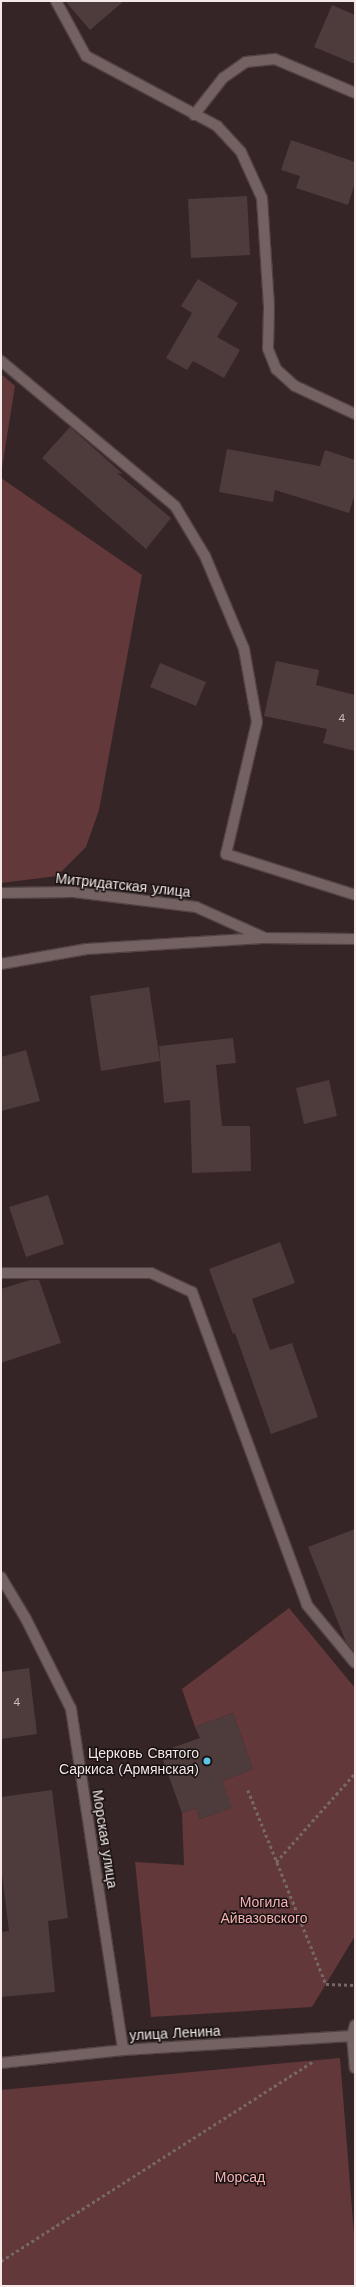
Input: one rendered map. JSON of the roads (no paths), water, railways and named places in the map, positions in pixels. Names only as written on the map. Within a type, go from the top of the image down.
[{"type":"street","points":[[56,1],[86,56],[217,126],[241,152],[262,198],[269,307],[268,349],[276,369],[295,386],[355,414]]},
{"type":"street","points":[[194,115],[224,78],[246,62],[275,59],[355,93]]},
{"type":"street","points":[[1,361],[175,506],[205,556],[244,650],[257,722],[226,854],[355,895]]},
{"type":"street","name":"Митридатская улица","points":[[1,893],[74,892],[196,907],[265,938],[355,939]]},
{"type":"street","points":[[1,964],[87,949],[265,938]]},
{"type":"street","points":[[1,1273],[151,1273],[192,1292],[307,1605],[355,1663]]},
{"type":"street","name":"Морская улица","points":[[1,1577],[26,1619],[71,1709],[123,2050]]},
{"type":"street","points":[[355,2025],[352,2036],[355,2068]]},
{"type":"street","name":"улица Ленина","points":[[1,2063],[123,2050],[352,2036]]},
{"type":"place","name":"Церковь Святого Саркиса (Армянская)","points":[[207,1761]]},
{"type":"park label","name":"Могила Айвазовского","points":[[264,1910]]},
{"type":"park label","name":"Морсад","points":[[240,2177]]}]
